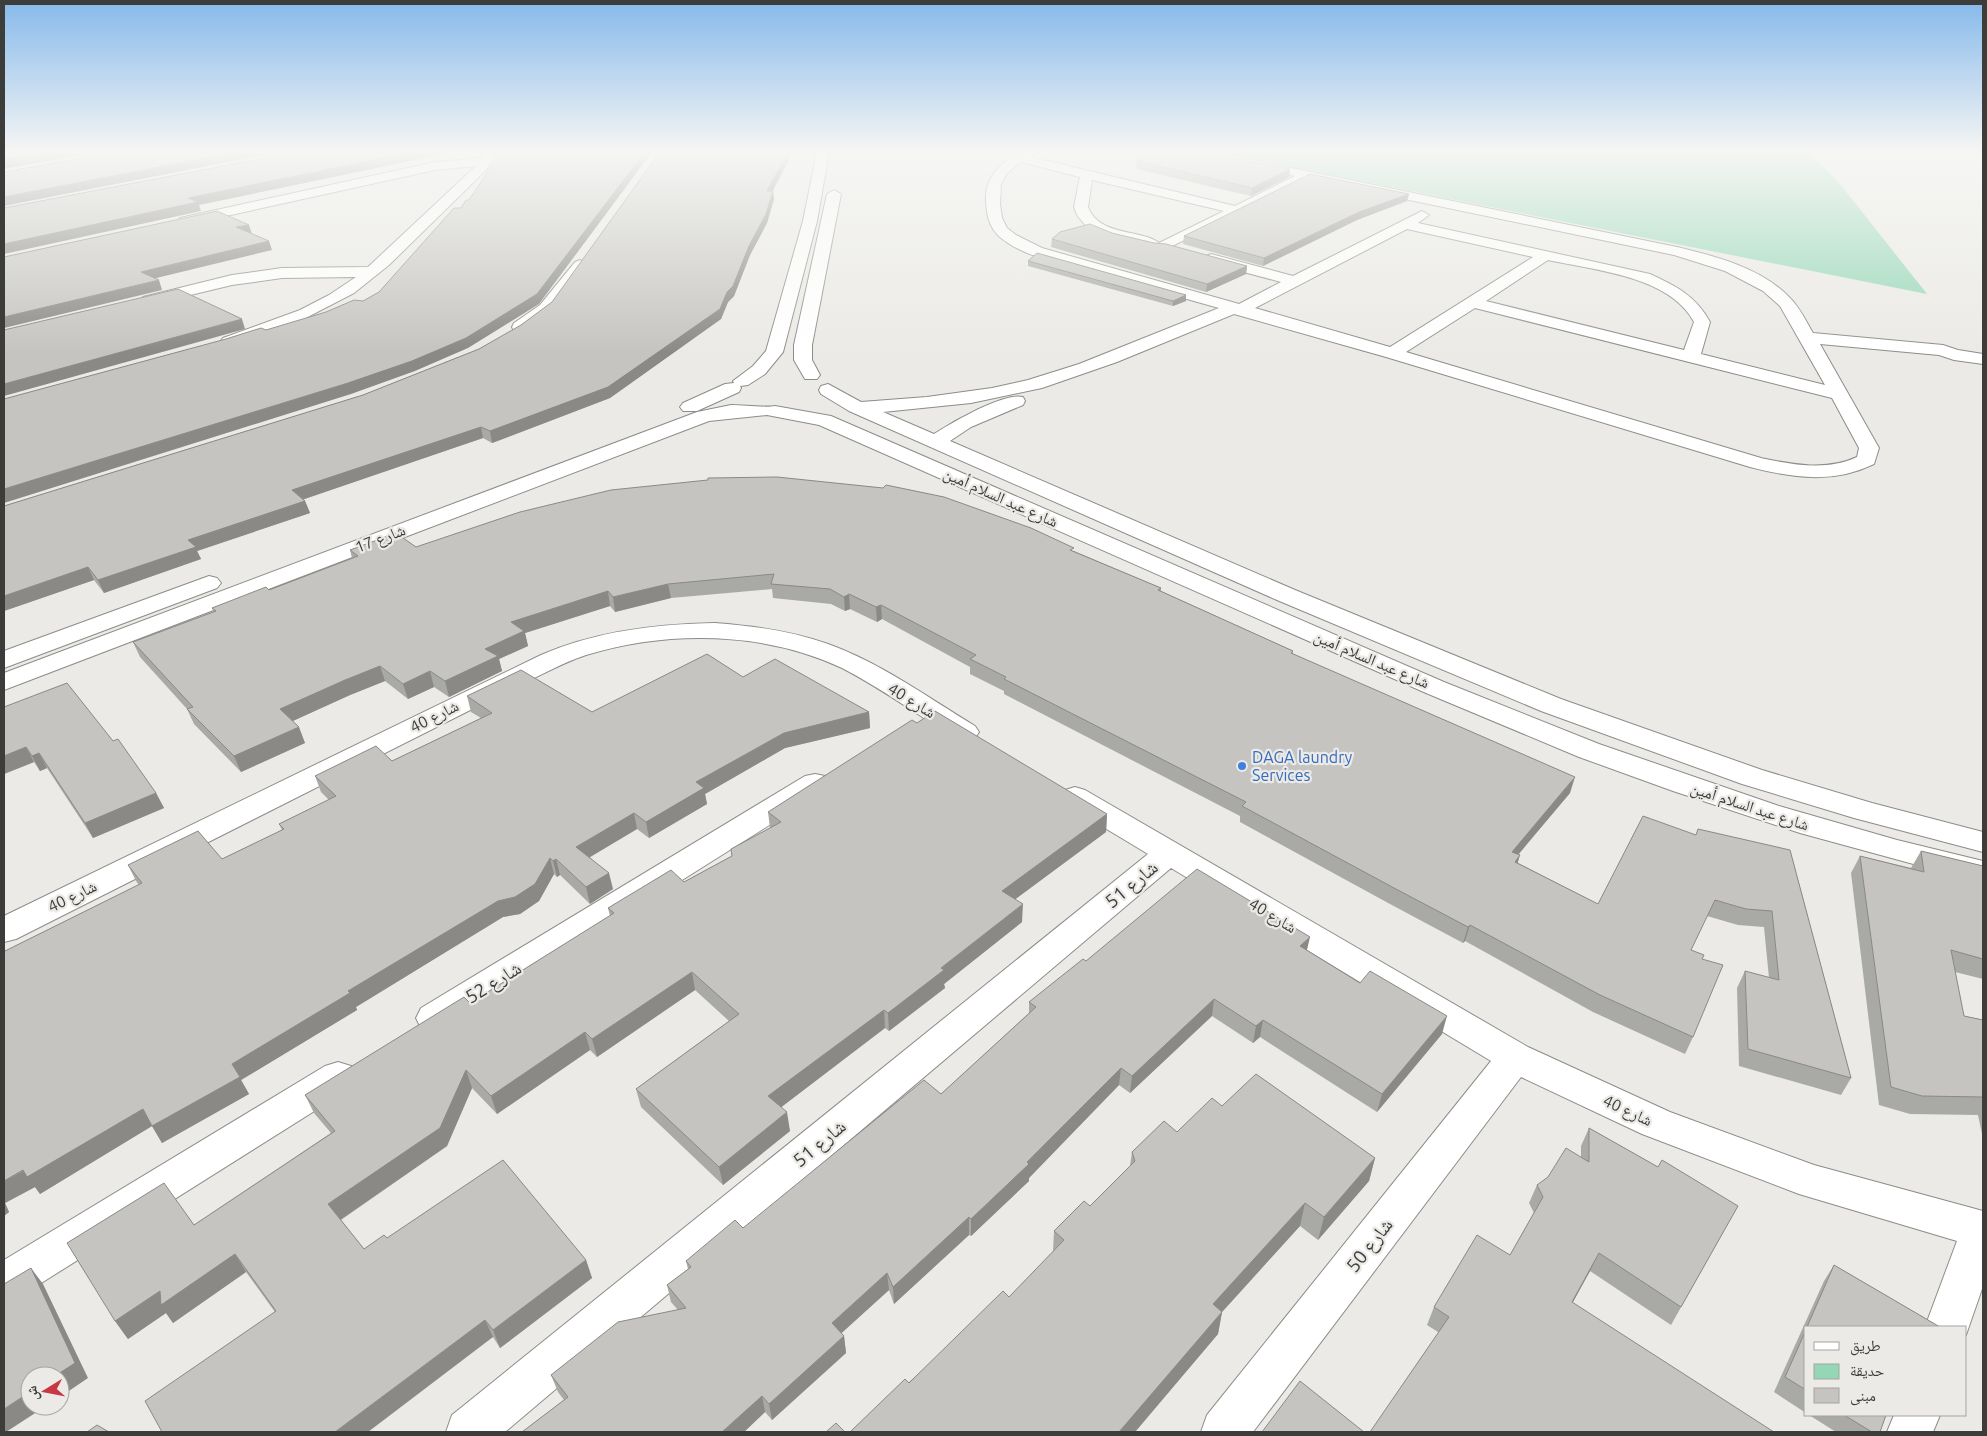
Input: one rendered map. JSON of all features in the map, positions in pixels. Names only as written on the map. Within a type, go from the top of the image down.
[{"type":"street","points":[[175,223],[193,219]]},
{"type":"street","points":[[214,347],[275,326],[317,308],[349,290],[371,272],[425,219]]},
{"type":"street","points":[[996,219],[998,226],[1012,239],[1037,251],[1392,353],[1731,456],[1792,471],[1826,473],[1852,469],[1867,460],[1869,448],[1794,314],[1779,296],[1753,279],[1718,264],[1677,251],[1523,219]]},
{"type":"street","points":[[1087,219],[1090,222],[1122,236],[1181,252]]},
{"type":"street","points":[[1162,246],[1217,219]]},
{"type":"street","points":[[935,442],[964,423],[998,407],[1237,309],[1415,219]]},
{"type":"street","points":[[810,221],[829,221],[803,344],[803,360],[819,383],[825,397],[818,403],[791,411],[768,412],[738,405],[732,400],[730,394],[737,384],[763,367],[774,352],[810,221]]},
{"type":"street","points":[[1406,224],[1645,277],[1675,291],[1695,306],[1702,322],[1691,357]]},
{"type":"street","points":[[508,335],[546,308],[588,254]]},
{"type":"street","points":[[1392,353],[1546,254]]},
{"type":"street","points":[[1200,256],[1294,281]]},
{"type":"street","points":[[137,303],[232,280],[282,273],[371,272]]},
{"type":"street","points":[[1472,302],[1838,394]]},
{"type":"street","points":[[856,407],[959,399],[1076,375],[1258,315]]},
{"type":"street","points":[[1806,338],[1943,350],[1983,359]]},
{"type":"street","points":[[1943,350],[1959,346],[1983,347]]},
{"type":"street","points":[[737,384],[754,376],[787,372],[819,383]]},
{"type":"street","name":"شارع عبد السلام أمين","points":[[819,383],[856,407],[935,442],[1286,595],[1551,705],[1647,742],[1752,777],[1983,842]]},
{"type":"street","name":"شارع 17","points":[[4,660],[489,478],[708,401],[737,384]]},
{"type":"street","name":"شارع 17","points":[[4,682],[704,416],[723,412],[768,412]]},
{"type":"street","name":"شارع عبد السلام أمين","points":[[768,412],[824,420],[1340,646],[1546,733],[1640,769],[1742,805],[1843,835],[1983,872]]},
{"type":"street","points":[[1263,611],[1279,608],[1286,600],[1286,595]]},
{"type":"street","points":[[1340,646],[1339,636],[1342,633],[1361,627]]},
{"type":"street","name":"شارع 40","points":[[4,930],[506,680],[576,650],[650,634],[724,630],[793,640],[851,663],[918,719],[990,747]]},
{"type":"street","name":"شارع 52","points":[[404,1037],[837,769]]},
{"type":"street","name":"شارع 40","points":[[1050,782],[1515,1057],[1656,1123],[1813,1182],[1982,1230]]},
{"type":"street","name":"شارع 51","points":[[469,1432],[1169,853]]},
{"type":"street","name":"شارع 50","points":[[1224,1432],[1515,1057]]},
{"type":"street","points":[[4,1284],[361,1063]]},
{"type":"street","points":[[1947,1326],[1982,1230]]},
{"type":"street","points":[[1910,1432],[1917,1416]]},
{"type":"green space","points":[[1551,219],[1868,219],[1927,294]]},
{"type":"building","points":[[4,219],[119,219],[4,244]]},
{"type":"building","points":[[180,219],[235,219],[249,225],[236,227],[269,241],[141,272],[159,280],[4,317],[4,257]]},
{"type":"building","points":[[444,219],[594,219],[537,294],[466,338],[412,361],[348,383],[4,489],[4,399],[261,328],[266,330],[326,312],[354,300],[363,301],[379,292]]},
{"type":"building","points":[[612,219],[763,219],[749,246],[733,286],[727,292],[720,309],[608,387],[490,431],[481,427],[292,490],[305,501],[188,540],[196,547],[98,580],[88,567],[4,596],[4,506],[363,395],[479,349],[521,325],[552,302]]},
{"type":"building","points":[[1219,219],[1345,219],[1264,258],[1184,236]]},
{"type":"building","points":[[1090,224],[1112,233],[1166,244],[1247,266],[1207,284],[1052,239],[1060,232]]},
{"type":"building","points":[[1037,253],[1186,295],[1173,301],[1028,261]]},
{"type":"building","points":[[178,289],[242,319],[4,384],[4,330]]},
{"type":"building","points":[[777,477],[883,488],[886,485],[944,497],[1031,528],[1074,548],[1070,550],[1161,588],[1158,590],[1293,651],[1291,653],[1575,777],[1512,852],[1520,855],[1515,862],[1598,904],[1643,816],[1696,835],[1698,829],[1790,850],[1851,1078],[1748,1049],[1745,971],[1779,980],[1772,911],[1746,909],[1715,900],[1691,950],[1704,955],[1702,959],[1723,965],[1693,1037],[1600,995],[1470,925],[1468,927],[1394,888],[1242,806],[1246,802],[1004,679],[1006,677],[970,659],[976,655],[881,605],[876,607],[849,594],[844,597],[830,589],[771,584],[774,574],[668,584],[613,597],[608,591],[511,622],[524,631],[485,649],[498,656],[445,681],[430,671],[403,684],[380,666],[280,709],[299,727],[234,756],[187,709],[193,707],[133,642],[216,611],[212,608],[266,587],[269,590],[358,556],[350,550],[396,533],[416,547],[520,512],[611,490],[708,480],[708,478]]},
{"type":"building","points":[[707,654],[743,677],[775,659],[869,712],[784,733],[696,782],[704,788],[646,822],[634,813],[576,847],[609,873],[586,887],[556,859],[553,861],[550,858],[535,884],[515,897],[498,901],[348,991],[350,993],[232,1064],[240,1077],[152,1126],[143,1109],[27,1177],[23,1170],[4,1181],[4,949],[5,951],[142,883],[128,865],[198,831],[222,859],[284,829],[279,824],[336,796],[315,776],[376,746],[392,761],[492,713],[467,696],[521,670],[592,712]]},
{"type":"building","points":[[67,683],[113,741],[118,739],[156,793],[85,823],[39,753],[32,756],[26,747],[4,756],[4,707]]},
{"type":"building","points":[[935,711],[1107,814],[1002,891],[1023,904],[941,968],[944,970],[888,1013],[884,1010],[768,1096],[787,1112],[719,1167],[636,1089],[739,1014],[692,972],[592,1039],[585,1032],[491,1096],[466,1070],[440,1128],[328,1204],[364,1249],[384,1235],[387,1238],[503,1160],[586,1260],[493,1330],[485,1320],[335,1432],[162,1432],[145,1401],[276,1311],[235,1254],[161,1305],[160,1291],[115,1321],[67,1243],[164,1183],[194,1225],[335,1131],[305,1095],[464,997],[470,1003],[614,913],[608,908],[671,870],[684,882],[732,856],[731,849],[781,822],[768,812],[912,720],[917,723]]},
{"type":"building","points":[[1921,851],[1983,866],[1983,959],[1951,950],[1964,1016],[1983,1020],[1983,1097],[1922,1096],[1891,1087],[1860,856],[1924,872]]},
{"type":"building","points":[[1197,869],[1310,937],[1300,946],[1360,983],[1370,971],[1447,1016],[1382,1094],[1263,1020],[1256,1026],[1214,999],[1132,1076],[1121,1068],[1027,1162],[1029,1164],[971,1219],[969,1217],[893,1287],[887,1273],[832,1323],[844,1336],[769,1404],[762,1396],[722,1432],[522,1432],[568,1397],[551,1375],[618,1322],[686,1308],[667,1285],[691,1267],[686,1261],[735,1220],[743,1228],[924,1080],[941,1094],[1036,1007],[1029,1002],[1083,959],[1086,961]]},
{"type":"building","points":[[1256,1074],[1375,1158],[1324,1217],[1305,1203],[1213,1304],[1222,1312],[1119,1432],[850,1432],[905,1379],[909,1383],[1003,1291],[1009,1297],[1064,1240],[1054,1231],[1084,1201],[1090,1206],[1135,1161],[1132,1152],[1164,1121],[1177,1132],[1212,1098],[1222,1106]]},
{"type":"building","points":[[1589,1128],[1658,1167],[1662,1160],[1738,1206],[1681,1307],[1599,1253],[1572,1302],[1774,1432],[1370,1432],[1449,1317],[1434,1307],[1477,1235],[1510,1255],[1543,1197],[1537,1185],[1548,1177],[1566,1148],[1589,1162]]},
{"type":"building","points":[[1834,1265],[1938,1326],[1807,1326]]},
{"type":"building","points":[[31,1268],[75,1363],[70,1366],[20,1366],[20,1399],[4,1409],[4,1284]]},
{"type":"building","points":[[1804,1334],[1804,1389],[1785,1377]]},
{"type":"building","points":[[1300,1381],[1364,1432],[1262,1432]]},
{"type":"building","points":[[1846,1416],[1886,1416],[1880,1432],[1872,1432]]},
{"type":"building","points":[[836,1423],[845,1432],[826,1432]]},
{"type":"building","points":[[97,1425],[109,1432],[87,1432]]},
{"type":"place","name":"DAGA laundry Services","points":[[1242,766]]}]
